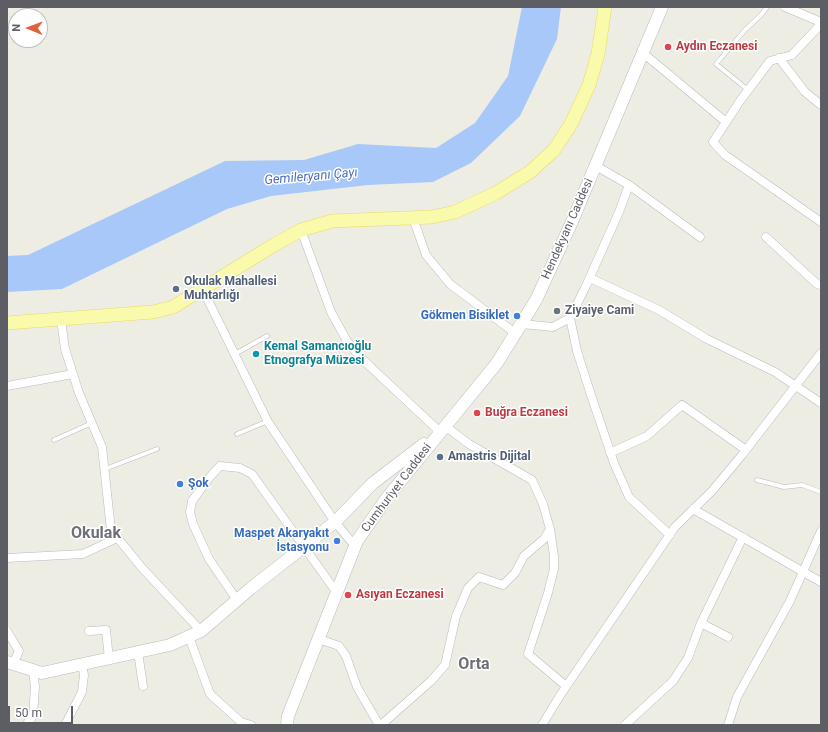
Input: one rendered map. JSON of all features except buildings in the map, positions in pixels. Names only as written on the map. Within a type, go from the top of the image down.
[{"type":"main road","points":[[7,323],[153,312],[173,307],[301,230],[332,221],[432,218],[455,212],[496,194],[530,172],[554,150],[571,124],[589,85],[598,54],[605,7]]},
{"type":"main road","name":"Hendekyanı Caddesi","points":[[442,429],[497,363],[536,300],[596,166],[662,7]]},
{"type":"main road","points":[[10,663],[42,673],[170,645],[201,631],[236,600],[334,522],[374,483],[442,429]]},
{"type":"main road","name":"Cumhuriyet Caddesi","points":[[287,725],[288,716],[355,546],[386,499],[442,429]]},
{"type":"street","points":[[785,7],[821,23],[792,55],[770,61],[748,90],[713,142],[725,155],[821,222]]},
{"type":"street","points":[[643,53],[726,122]]},
{"type":"street","points":[[779,58],[805,92],[821,105]]},
{"type":"street","points":[[596,166],[629,185],[700,237]]},
{"type":"street","points":[[412,218],[426,255],[450,284],[519,328],[553,327],[570,318],[590,278],[619,212],[629,185]]},
{"type":"street","points":[[301,230],[331,312],[347,341],[360,357],[442,429],[532,480],[543,504],[550,528],[554,556],[554,569],[548,593],[528,654],[566,686]]},
{"type":"street","points":[[766,237],[817,284],[821,285]]},
{"type":"street","points":[[590,278],[659,310],[708,339],[775,372],[821,403]]},
{"type":"street","points":[[203,290],[268,421],[334,522],[355,546]]},
{"type":"street","points":[[570,318],[577,351],[610,453],[629,497],[670,535]]},
{"type":"street","points":[[61,320],[65,349],[79,393],[102,447],[111,530],[143,569],[201,631]]},
{"type":"street","points":[[542,725],[566,686],[675,527],[712,491],[746,450],[821,353]]},
{"type":"street","points":[[7,386],[73,374]]},
{"type":"street","points":[[610,453],[647,436],[682,405],[746,450]]},
{"type":"street","points":[[236,600],[209,559],[193,524],[190,512],[192,501],[220,466],[240,468],[252,474],[337,593]]},
{"type":"street","points":[[694,509],[821,582]]},
{"type":"street","points":[[319,639],[340,646],[346,656],[357,687],[380,725],[431,681],[446,665],[456,616],[468,588],[479,577],[503,585],[515,573],[524,556],[544,539],[550,528]]},
{"type":"street","points":[[728,725],[737,697],[790,601],[821,531]]},
{"type":"street","points":[[626,725],[673,681],[688,658],[701,623],[743,537]]},
{"type":"street","points":[[7,558],[83,554],[117,538]]},
{"type":"street","points":[[701,623],[728,637]]},
{"type":"street","points":[[90,631],[106,630],[109,659]]},
{"type":"street","points":[[7,631],[19,651],[10,663]]},
{"type":"street","points":[[189,636],[210,694],[241,722],[251,725]]},
{"type":"street","points":[[138,652],[143,686]]},
{"type":"street","points":[[65,725],[82,692],[84,676],[82,665]]},
{"type":"street","points":[[26,725],[33,716],[35,687],[33,670]]},
{"type":"lane","points":[[748,90],[716,64],[767,7]]},
{"type":"lane","points":[[235,354],[267,336]]},
{"type":"lane","points":[[237,434],[268,421]]},
{"type":"lane","points":[[54,440],[92,423]]},
{"type":"lane","points":[[105,468],[157,449]]},
{"type":"lane","points":[[757,480],[784,487],[802,485],[821,492]]},
{"type":"water","name":"Gemileryanı Çayı","points":[[522,7],[561,7],[557,39],[520,116],[471,163],[433,182],[368,185],[271,196],[227,209],[62,289],[7,292],[7,256],[28,255],[225,161],[304,160],[358,144],[436,148],[475,123],[508,76]]},
{"type":"place","name":"Aydın Eczanesi","points":[[668,47]]},
{"type":"place","name":"Okulak Mahallesi Muhtarlığı","points":[[176,289]]},
{"type":"place","name":"Ziyaiye Cami","points":[[557,311]]},
{"type":"place","name":"Gökmen Bisiklet","points":[[517,316]]},
{"type":"place","name":"Kemal Samancıoğlu Etnografya Müzesi","points":[[256,354]]},
{"type":"place","name":"Buğra Eczanesi","points":[[477,413]]},
{"type":"place","name":"Amastris Dijital","points":[[440,457]]},
{"type":"place","name":"Şok","points":[[180,484]]},
{"type":"place","name":"Maspet Akaryakıt İstasyonu","points":[[337,541]]},
{"type":"place","name":"Asıyan Eczanesi","points":[[348,595]]},
{"type":"district","name":"Okulak","points":[[96,534]]},
{"type":"district","name":"Orta","points":[[474,665]]}]
